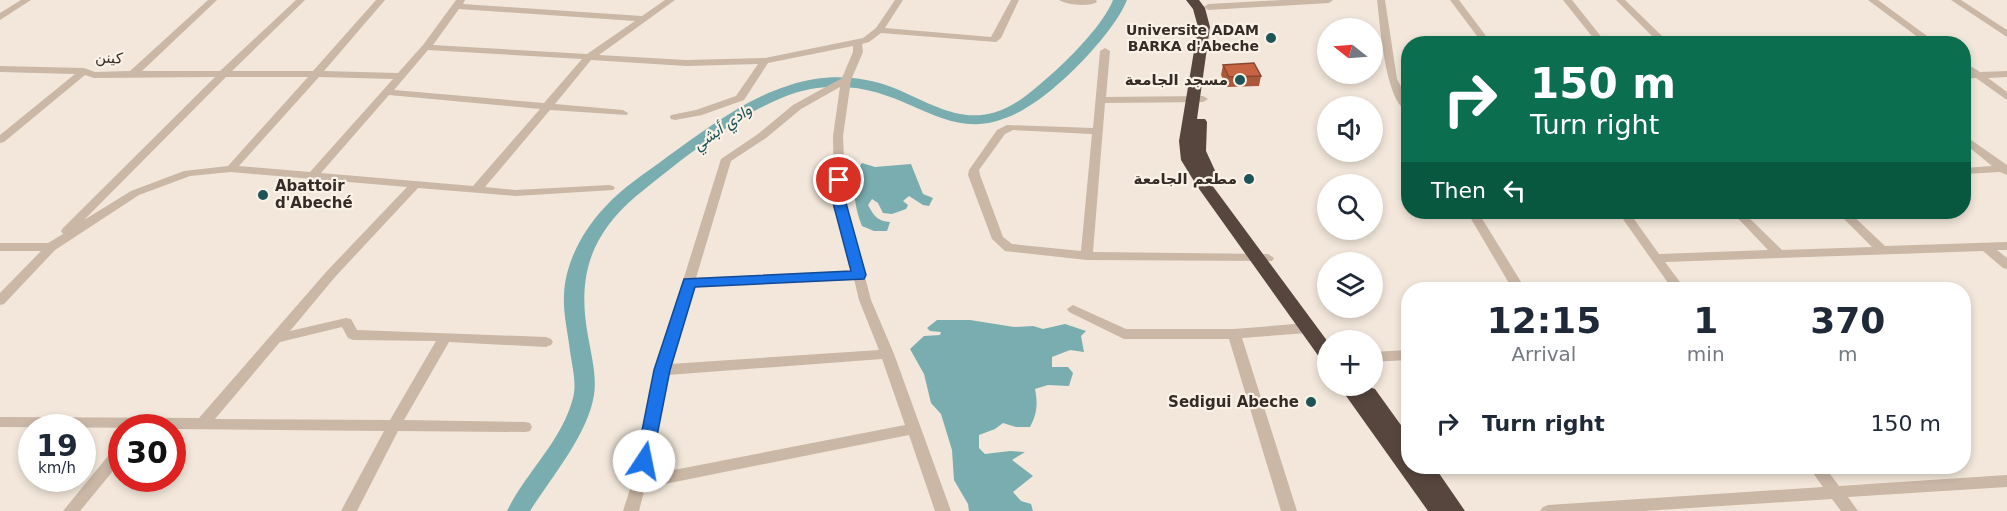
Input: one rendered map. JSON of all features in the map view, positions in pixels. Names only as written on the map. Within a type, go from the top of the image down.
[{"type":"highway","points":[[1192,0],[1199,8],[1204,27],[1198,99]]},
{"type":"highway","points":[[1205,4],[1213,23],[1198,99],[1186,141],[1188,160],[1320,330]]},
{"type":"highway","points":[[1262,258],[1317,341]]},
{"type":"highway","points":[[1357,396],[1401,442]]},
{"type":"highway","points":[[1367,396],[1401,452]]},
{"type":"highway","points":[[1416,474],[1440,511]]},
{"type":"highway","points":[[1428,474],[1455,511]]},
{"type":"street","points":[[0,17],[27,0]]},
{"type":"street","name":"كينن","points":[[0,140],[84,71],[94,75],[133,74],[213,0]]},
{"type":"street","points":[[0,301],[224,73],[301,0]]},
{"type":"street","points":[[231,169],[381,0]]},
{"type":"street","points":[[476,190],[588,58],[671,0]]},
{"type":"street","points":[[426,47],[686,63],[765,61],[866,40],[879,30],[899,0]]},
{"type":"street","points":[[879,30],[993,40],[1015,0]]},
{"type":"street","points":[[1063,0],[1094,2]]},
{"type":"street","points":[[1205,4],[1329,0]]},
{"type":"street","points":[[1381,0],[1392,79],[1401,95]]},
{"type":"street","points":[[1454,0],[1482,36]]},
{"type":"street","points":[[1567,0],[1596,36]]},
{"type":"street","points":[[1620,0],[1657,36]]},
{"type":"street","points":[[1872,0],[1923,36]]},
{"type":"street","points":[[1955,0],[2007,34]]},
{"type":"street","points":[[314,175],[426,47],[459,3],[645,19]]},
{"type":"street","points":[[1996,27],[2007,27]]},
{"type":"street","points":[[857,42],[858,52],[846,80],[838,136],[840,203],[865,300],[887,354],[943,511]]},
{"type":"street","points":[[1088,256],[1104,51]]},
{"type":"street","points":[[675,117],[698,113],[740,98],[765,61]]},
{"type":"street","points":[[0,69],[84,71]]},
{"type":"street","points":[[1971,70],[2007,97]]},
{"type":"street","points":[[133,74],[401,76]]},
{"type":"street","points":[[1971,76],[2007,74]]},
{"type":"street","points":[[631,511],[639,483],[662,370],[726,159],[762,136],[797,107],[846,80]]},
{"type":"street","points":[[388,92],[623,113]]},
{"type":"street","points":[[1101,100],[1198,99]]},
{"type":"street","points":[[0,125],[18,125]]},
{"type":"street","points":[[1098,130],[1011,127],[1000,132],[974,170],[998,239],[1003,244],[1009,248],[1088,256],[1262,258]]},
{"type":"street","points":[[1971,143],[2005,170]]},
{"type":"street","points":[[0,247],[51,247],[135,193],[188,173],[231,169],[516,193],[609,188]]},
{"type":"street","points":[[1971,171],[2005,170]]},
{"type":"street","points":[[203,423],[331,274],[416,184]]},
{"type":"street","points":[[1477,219],[1516,282]]},
{"type":"street","points":[[1629,219],[1674,282]]},
{"type":"street","points":[[1744,219],[1777,252]]},
{"type":"street","points":[[1850,219],[1881,249]]},
{"type":"street","points":[[1985,246],[2007,265]]},
{"type":"street","points":[[1656,258],[1777,252],[2007,246]]},
{"type":"street","points":[[689,282],[860,275]]},
{"type":"street","points":[[1073,309],[1124,334],[1234,334],[1307,328]]},
{"type":"street","points":[[274,339],[346,322],[353,335],[546,342]]},
{"type":"street","points":[[1234,334],[1289,511]]},
{"type":"street","points":[[349,511],[445,337]]},
{"type":"street","points":[[662,370],[887,354]]},
{"type":"street","points":[[1383,356],[1401,355]]},
{"type":"street","points":[[0,422],[108,424]]},
{"type":"street","points":[[186,424],[525,427]]},
{"type":"street","points":[[639,483],[912,429]]},
{"type":"street","points":[[70,511],[108,465]]},
{"type":"street","points":[[1821,474],[1850,511]]},
{"type":"street","points":[[1548,511],[2007,481]]},
{"type":"water","points":[[862,163],[875,167],[911,164],[923,194],[933,198],[929,206],[909,196],[903,201],[908,205],[906,209],[892,214],[883,213],[878,203],[872,199],[868,205],[874,215],[890,222],[887,231],[874,231],[862,226],[854,194],[858,170]]},
{"type":"water","points":[[937,320],[970,320],[1043,329],[1065,324],[1086,331],[1081,336],[1084,352],[1070,350],[1052,357],[1052,367],[1068,367],[1073,373],[1069,386],[1048,385],[1035,389],[1036,409],[1030,427],[1016,427],[1003,423],[979,435],[979,448],[985,454],[1025,452],[1012,460],[1033,476],[1013,492],[1021,501],[1031,504],[1033,511],[969,511],[968,504],[954,480],[952,450],[941,414],[931,403],[924,374],[910,349],[924,336],[940,335],[941,332],[930,331],[927,328]]},
{"type":"building","points":[[1254,63],[1261,76],[1229,77],[1223,65]]},
{"type":"waterway","name":"وادي أبشي","points":[[518,511],[555,456],[579,411],[584,383],[573,295],[576,277],[581,259],[595,232],[606,216],[629,193],[741,113],[790,90],[815,84],[842,82],[870,85],[934,112],[966,120],[983,120],[1003,115],[1037,94],[1063,72],[1096,35],[1117,8],[1120,0]]},
{"type":"place","name":"Universite ADAM BARKA d'Abeche","points":[[1271,38]]},
{"type":"place","name":"مسجد الجامعة","points":[[1240,80]]},
{"type":"place","name":"مطعم الجامعة","points":[[1249,179]]},
{"type":"place","name":"Abattoir d'Abeché","points":[[263,195]]},
{"type":"place","name":"Sedigui Abeche","points":[[1311,402]]},
{"type":"route","points":[[644,461],[662,370],[689,282],[860,275],[840,203],[839,180]]}]
